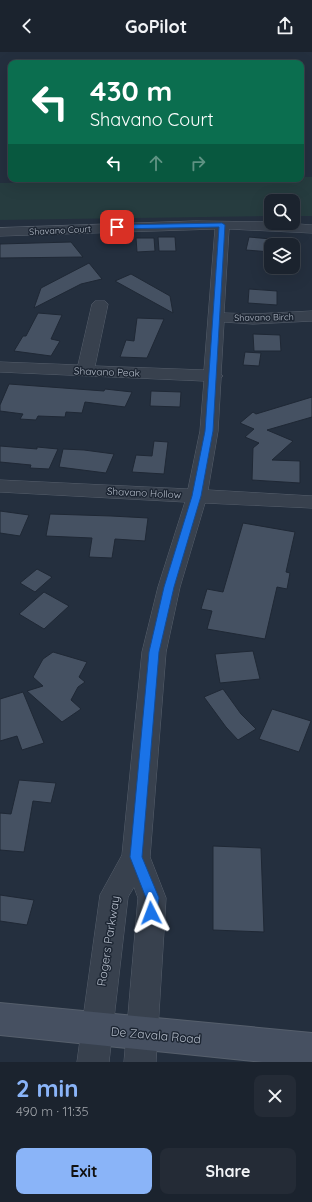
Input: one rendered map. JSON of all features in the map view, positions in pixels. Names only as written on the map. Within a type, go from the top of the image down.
[{"type":"main road","name":"De Zavala Road","points":[[0,1019],[95,1030],[141,1048],[312,1050]]},
{"type":"street","name":"Shavano Court","points":[[0,232],[54,231],[132,226],[222,225],[266,225],[312,229]]},
{"type":"street","name":"Rogers Parkway","points":[[93,1062],[95,1030],[114,895],[136,857],[154,652],[169,587],[196,496],[209,431],[214,376],[222,225]]},
{"type":"street","points":[[85,371],[100,304]]},
{"type":"street","name":"Shavano Birch","points":[[216,317],[253,319],[312,316]]},
{"type":"street","name":"Shavano Peak","points":[[0,367],[214,376]]},
{"type":"street","name":"Shavano Hollow","points":[[0,486],[312,502]]},
{"type":"street","name":"Rogers Parkway","points":[[136,857],[152,898],[141,1048]]},
{"type":"green space","points":[[304,177],[312,177],[312,216],[300,216],[300,194],[264,194],[264,216],[0,220],[0,183],[304,182]]},
{"type":"building","points":[[158,237],[175,237],[176,251],[159,251]]},
{"type":"building","points":[[249,237],[264,238],[264,251],[246,250]]},
{"type":"building","points":[[136,238],[154,238],[155,251],[137,252]]},
{"type":"building","points":[[71,242],[83,257],[0,258],[0,244]]},
{"type":"building","points":[[89,263],[102,279],[81,284],[34,308],[41,288]]},
{"type":"building","points":[[131,274],[170,296],[173,313],[115,281]]},
{"type":"building","points":[[249,289],[277,291],[277,305],[248,303]]},
{"type":"building","points":[[38,313],[62,315],[51,339],[60,341],[51,356],[14,351],[23,336],[26,336]]},
{"type":"building","points":[[137,318],[164,319],[147,358],[120,357],[126,340],[134,341]]},
{"type":"building","points":[[253,334],[280,335],[281,351],[254,351]]},
{"type":"building","points":[[245,352],[261,353],[259,366],[243,365]]},
{"type":"building","points":[[9,384],[104,391],[105,389],[132,392],[125,407],[85,402],[82,413],[66,412],[65,417],[38,416],[36,420],[20,419],[23,414],[0,411],[0,405]]},
{"type":"building","points":[[151,391],[181,392],[180,407],[150,406]]},
{"type":"building","points":[[312,397],[312,417],[267,430],[293,441],[272,460],[300,461],[300,483],[252,480],[253,448],[259,443],[245,437],[254,429],[240,423],[253,412],[256,414]]},
{"type":"building","points":[[154,441],[168,442],[164,474],[132,472],[136,455],[152,456]]},
{"type":"building","points":[[0,446],[58,449],[49,469],[30,468],[31,465],[0,462]]},
{"type":"building","points":[[63,449],[114,454],[106,473],[59,467]]},
{"type":"building","points":[[0,511],[29,515],[20,536],[0,533]]},
{"type":"building","points":[[50,514],[148,518],[145,541],[115,539],[112,558],[89,557],[92,538],[46,536]]},
{"type":"building","points":[[243,523],[295,532],[286,572],[290,573],[287,589],[277,587],[265,639],[207,629],[212,611],[201,609],[207,589],[223,592]]},
{"type":"building","points":[[37,569],[52,577],[35,592],[20,583]]},
{"type":"building","points":[[44,592],[69,606],[44,629],[19,614]]},
{"type":"building","points":[[253,651],[260,679],[220,683],[215,654]]},
{"type":"building","points":[[53,652],[87,662],[79,677],[85,682],[78,687],[71,700],[81,709],[62,722],[27,691],[43,686],[33,677],[43,659]]},
{"type":"building","points":[[223,689],[241,714],[256,729],[238,740],[226,727],[204,697]]},
{"type":"building","points":[[23,692],[44,743],[22,750],[17,736],[0,741],[0,699]]},
{"type":"building","points":[[272,709],[311,721],[299,752],[259,739]]},
{"type":"building","points":[[19,780],[56,783],[51,803],[33,801],[24,852],[0,850],[0,813],[11,814]]},
{"type":"building","points":[[213,846],[261,848],[264,932],[213,930]]},
{"type":"building","points":[[0,895],[34,900],[27,925],[0,921]]},
{"type":"route","points":[[117,227],[222,225],[214,376],[209,431],[196,496],[169,587],[154,652],[136,857],[152,898],[151,913]]}]
